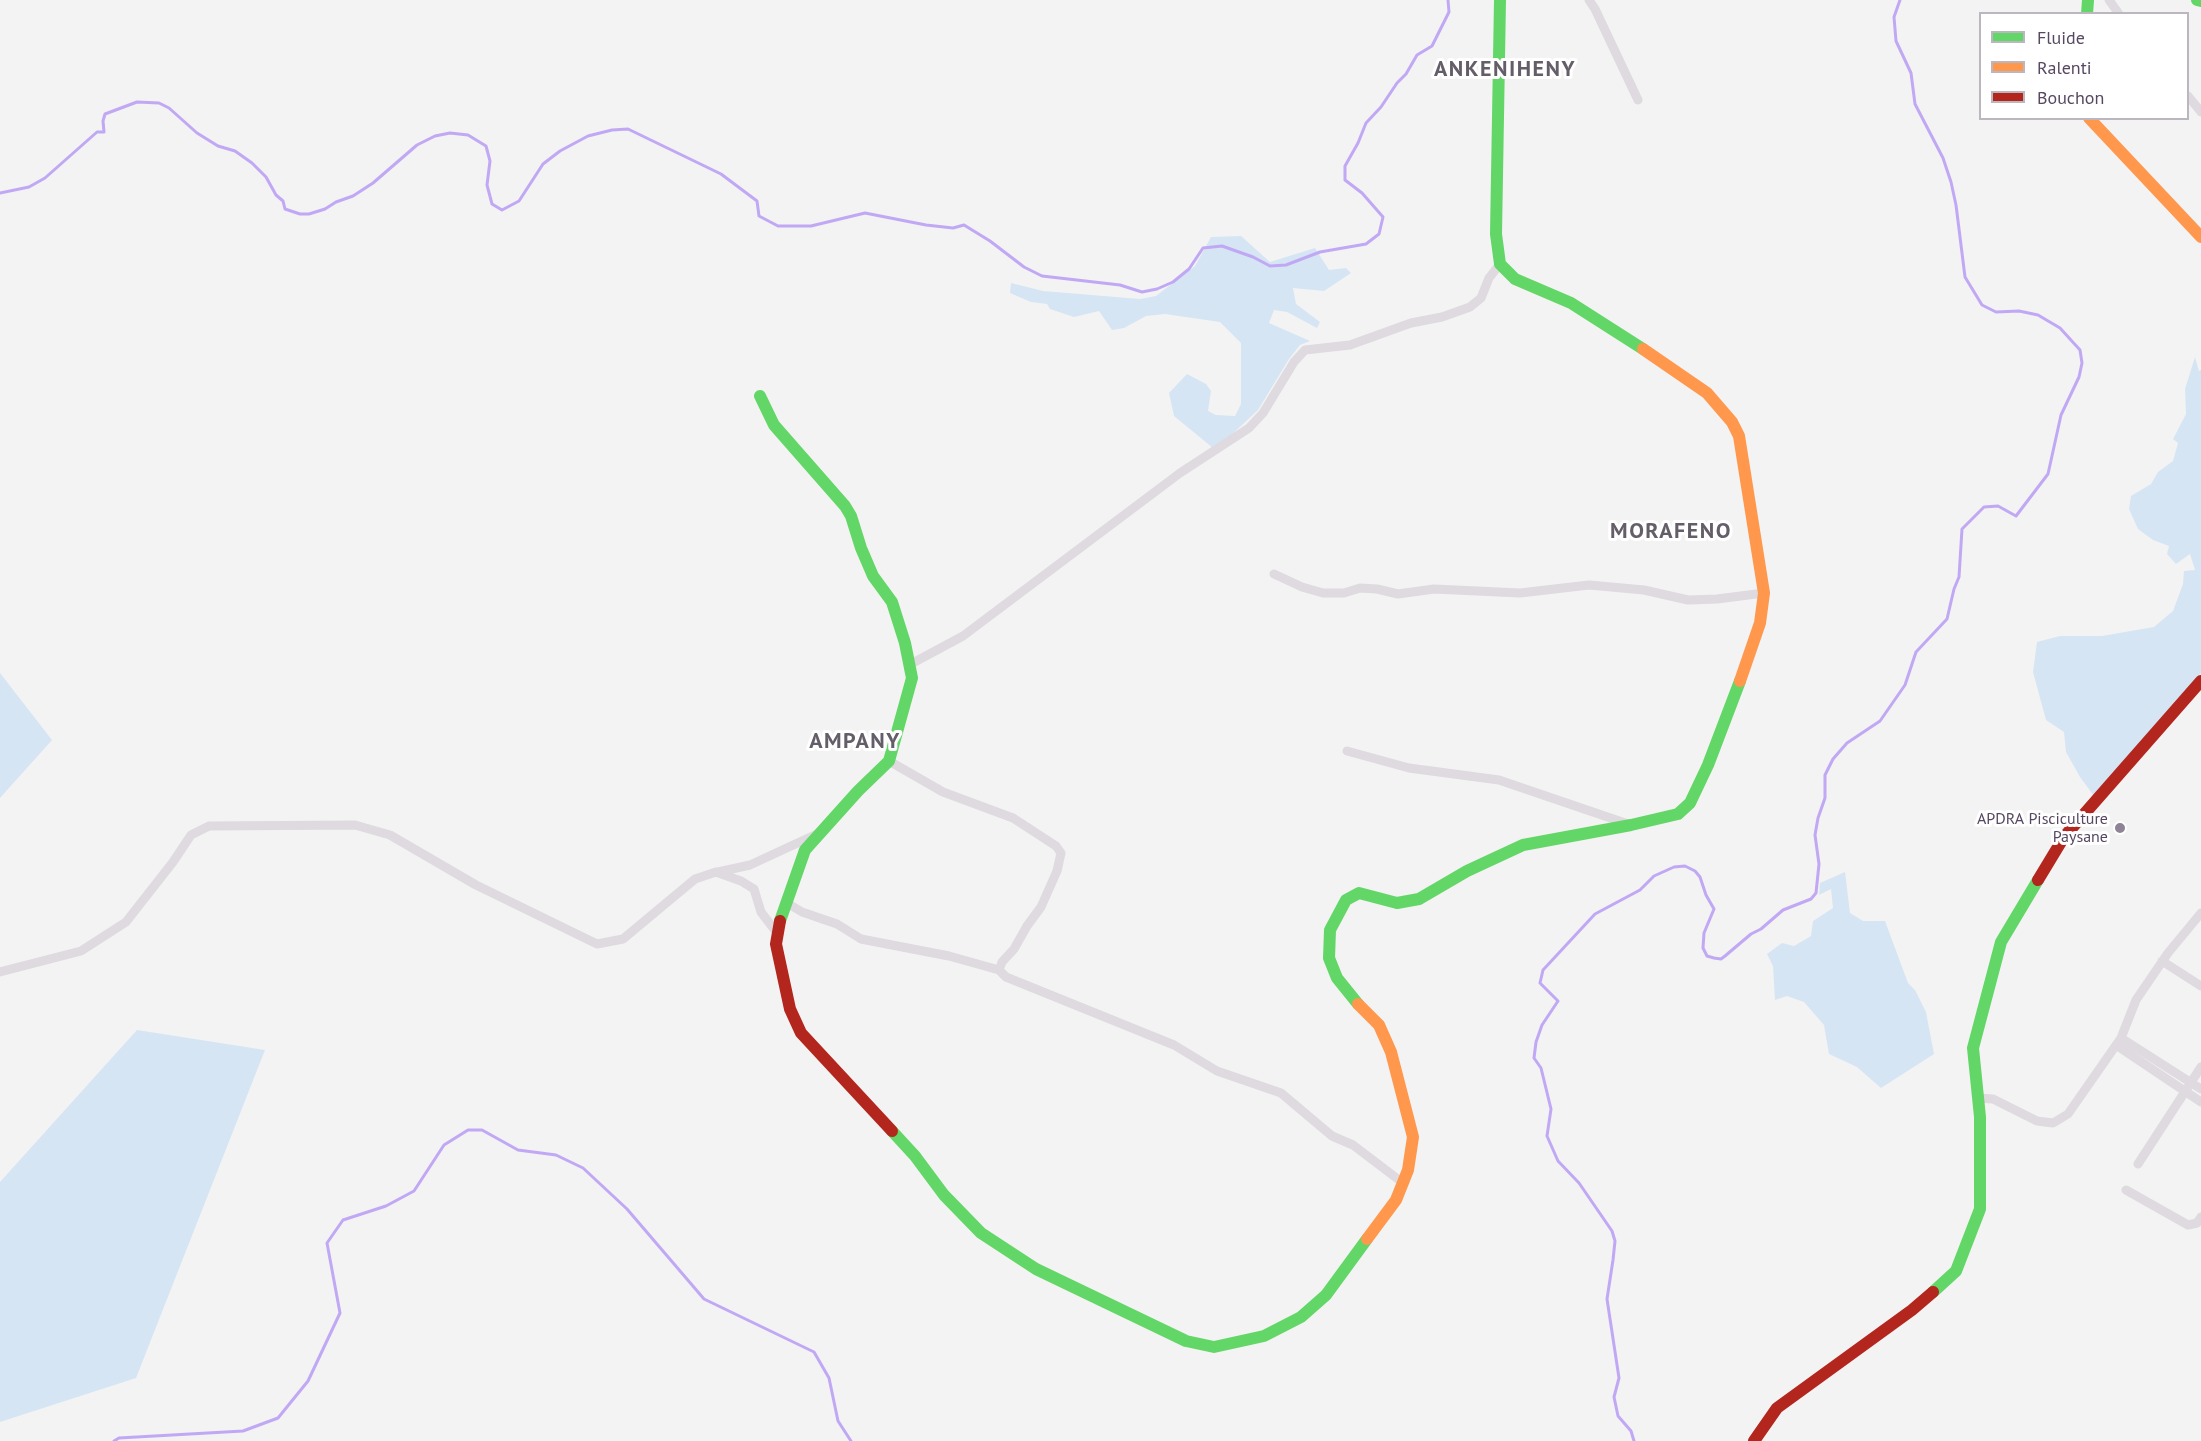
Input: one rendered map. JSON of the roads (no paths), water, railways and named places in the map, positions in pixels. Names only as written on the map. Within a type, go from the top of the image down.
[{"type":"street","points":[[760,396],[774,425],[851,516],[873,576],[892,602],[912,678],[889,761],[805,850],[777,933],[776,944],[790,1009],[801,1033],[915,1156],[944,1195],[981,1233],[1036,1269],[1186,1341],[1214,1347],[1263,1336],[1301,1317],[1326,1294],[1396,1200],[1408,1170],[1413,1137],[1391,1052],[1379,1025],[1351,997],[1337,978],[1329,958],[1330,930],[1346,900],[1359,893],[1396,903],[1419,899],[1467,871],[1523,844],[1631,825],[1678,814],[1690,802],[1707,765],[1754,644],[1764,593],[1741,447],[1732,422],[1707,393],[1668,364],[1571,303],[1515,279],[1500,264],[1496,234],[1500,0]]},
{"type":"street","points":[[1588,0],[1595,9],[1638,100]]},
{"type":"street","points":[[2196,0],[2201,1]]},
{"type":"street","points":[[2189,98],[2201,112]]},
{"type":"street","points":[[2091,120],[2201,237]]},
{"type":"street","points":[[909,665],[963,636],[1180,473],[1249,428],[1263,413],[1294,362],[1305,350],[1350,345],[1411,323],[1442,317],[1470,307],[1481,298],[1489,278],[1500,264]]},
{"type":"street","points":[[1274,574],[1302,587],[1323,593],[1344,593],[1360,588],[1398,594],[1434,589],[1520,593],[1589,585],[1644,590],[1688,600],[1764,593]]},
{"type":"street","points":[[1754,1441],[1777,1408],[1911,1310],[1956,1271],[1980,1209],[1980,1117],[1973,1048],[2001,942],[2064,837],[2201,681]]},
{"type":"street","points":[[1347,751],[1409,768],[1499,780],[1631,825]]},
{"type":"street","points":[[889,761],[943,792],[1013,818],[1056,846],[1061,853],[1057,870],[1041,907],[1014,949],[1002,962],[999,970]]},
{"type":"street","points":[[0,972],[81,951],[126,922],[191,835],[209,826],[355,825],[390,835],[476,885],[597,944],[623,939],[695,879],[750,865],[819,834]]},
{"type":"street","points":[[716,872],[741,881],[754,889],[761,912],[777,933]]},
{"type":"street","points":[[787,903],[802,912],[837,924],[861,939],[949,956],[999,970],[1006,977],[1174,1045],[1217,1071],[1281,1093],[1332,1136],[1353,1145],[1403,1183]]},
{"type":"street","points":[[1978,1098],[1993,1099],[2037,1121],[2053,1123],[2068,1114],[2118,1042],[2136,999],[2162,961],[2201,914]]},
{"type":"street","points":[[2162,961],[2201,986]]},
{"type":"street","points":[[2118,1042],[2201,1089]]},
{"type":"street","points":[[2118,1042],[2201,1102]]},
{"type":"street","points":[[2138,1164],[2201,1067]]},
{"type":"street","points":[[2126,1190],[2188,1225],[2197,1223],[2201,1217]]},
{"type":"waterway","points":[[0,193],[29,187],[45,178],[97,132],[104,132],[105,114],[137,102],[159,103],[169,108],[197,133],[218,146],[235,151],[266,177],[276,195],[283,201],[285,209],[300,214],[325,209],[353,196],[373,183],[417,145],[435,136],[450,133],[468,135],[486,146],[490,161],[487,185],[492,204],[502,210],[519,201],[543,164],[560,151],[588,136],[628,129],[721,174],[757,201],[759,216],[778,226],[811,226],[865,213],[926,225],[953,228],[964,225],[990,241],[1024,267],[1042,276],[1120,285],[1142,292],[1173,282],[1189,269],[1203,248],[1222,246],[1270,266],[1286,265],[1320,252],[1366,244],[1379,234],[1383,217],[1362,193],[1345,180],[1345,166],[1366,123],[1406,74],[1417,55],[1432,46],[1449,12],[1448,0]]},
{"type":"waterway","points":[[1634,1441],[1631,1431],[1618,1416],[1614,1397],[1619,1378],[1607,1299],[1615,1241],[1612,1231],[1579,1183],[1558,1161],[1547,1136],[1551,1109],[1541,1068],[1534,1058],[1536,1042],[1542,1025],[1558,1001],[1540,983],[1543,970],[1595,914],[1640,890],[1654,876],[1674,867],[1685,866],[1695,871],[1700,877],[1714,909],[1704,933],[1703,948],[1707,956],[1714,958],[1721,959],[1783,910],[1811,899],[1816,893],[1819,864],[1815,835],[1825,798],[1825,775],[1833,759],[1847,743],[1880,721],[1905,685],[1916,652],[1947,619],[1959,577],[1962,529],[1984,507],[1998,506],[2016,516],[2048,474],[2061,415],[2079,377],[2082,363],[2080,350],[2060,328],[2038,315],[2019,311],[1996,312],[1982,305],[1965,277],[1951,182],[1943,158],[1915,104],[1911,73],[1896,41],[1894,17],[1900,0]]},
{"type":"waterway","points":[[114,1441],[119,1438],[243,1431],[278,1418],[308,1381],[340,1313],[327,1243],[343,1220],[386,1206],[414,1191],[444,1145],[468,1130],[482,1130],[518,1150],[556,1155],[583,1168],[627,1209],[704,1299],[814,1352],[829,1378],[838,1421],[851,1441]]},
{"type":"place","name":"APDRA Pisciculture Paysane","points":[[2120,828]]},
{"type":"district","name":"ANKENIHENY","points":[[1505,70]]},
{"type":"district","name":"MORAFENO","points":[[1671,532]]},
{"type":"district","name":"AMPANY","points":[[855,742]]}]
